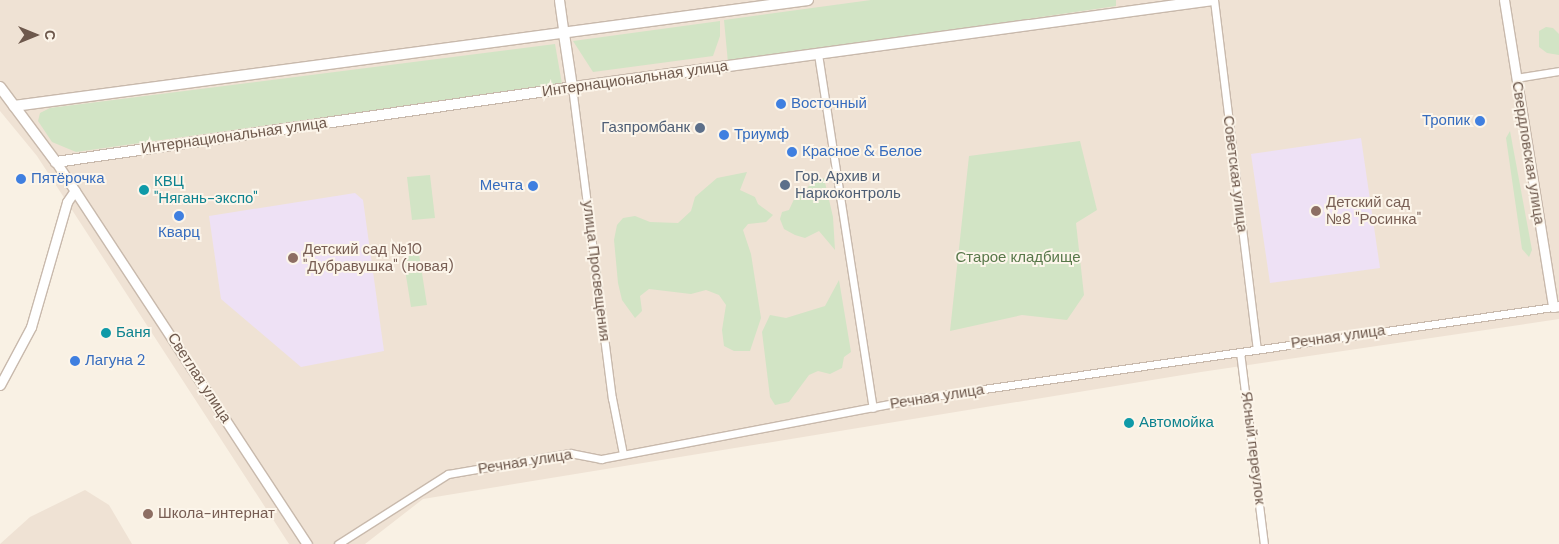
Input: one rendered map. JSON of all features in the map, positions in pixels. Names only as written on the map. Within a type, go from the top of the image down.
[{"type":"main road","points":[[14,106],[808,0]]},
{"type":"main road","name":"Интернациональная улица","points":[[56,162],[572,87],[1214,0]]},
{"type":"main road","points":[[564,34],[572,87]]},
{"type":"main road","points":[[0,87],[56,162]]},
{"type":"street","points":[[559,0],[564,34]]},
{"type":"street","name":"Советская улица","points":[[1214,0],[1257,349]]},
{"type":"street","name":"Свердловская улица","points":[[1504,0],[1556,307]]},
{"type":"street","points":[[818,54],[873,408]]},
{"type":"street","points":[[1516,78],[1559,71]]},
{"type":"street","name":"улица Просвещения","points":[[572,87],[612,398],[623,454]]},
{"type":"street","name":"Светлая улица","points":[[56,162],[308,544]]},
{"type":"street","points":[[0,385],[31,327],[67,202],[75,190]]},
{"type":"street","name":"Речная улица","points":[[338,544],[448,474],[570,453],[602,459],[921,398],[1556,307]]},
{"type":"street","name":"Ясный переулок","points":[[1240,352],[1264,544]]},
{"type":"shaded area","points":[[0,0],[1559,0],[1559,319],[1201,372],[423,499],[365,544],[289,544],[37,156],[0,111]]},
{"type":"shaded area","name":"Детский сад №8 \"Росинка\"","points":[[1361,138],[1380,268],[1270,283],[1251,154]]},
{"type":"shaded area","name":"Детский сад №10 \"Дубравушка\" (новая)","points":[[355,193],[363,200],[384,351],[301,367],[221,299],[209,216]]},
{"type":"shaded area","points":[[85,490],[109,505],[132,544],[0,544],[30,517]]},
{"type":"green space","points":[[871,0],[1116,0],[1116,6],[728,63],[724,20]]},
{"type":"green space","points":[[720,21],[720,36],[713,56],[593,72],[573,41]]},
{"type":"green space","points":[[1546,27],[1553,28],[1559,34],[1559,55],[1547,53],[1539,47],[1539,31]]},
{"type":"green space","points":[[555,44],[562,84],[76,152],[52,142],[38,121],[40,113],[50,108]]},
{"type":"green space","points":[[1510,131],[1532,250],[1529,257],[1522,249],[1506,138]]},
{"type":"green space","name":"Старое кладбище","points":[[1080,141],[1097,210],[1076,223],[1084,295],[1067,320],[1022,315],[950,331],[969,156]]},
{"type":"green space","points":[[747,172],[740,190],[755,197],[758,204],[773,215],[766,222],[748,224],[743,230],[751,254],[761,318],[750,351],[734,351],[724,346],[722,330],[726,305],[719,295],[706,290],[691,294],[649,289],[640,296],[642,311],[635,318],[622,300],[618,283],[614,240],[617,225],[623,218],[635,216],[650,222],[678,223],[691,211],[695,197],[717,178]]},
{"type":"green space","points":[[430,175],[435,218],[412,220],[407,177]]},
{"type":"green space","points":[[824,178],[833,217],[835,250],[819,231],[805,238],[795,235],[784,229],[780,219],[782,212],[789,210],[796,195],[807,189],[812,180]]},
{"type":"green space","points":[[419,254],[427,305],[411,307],[403,257]]},
{"type":"green space","points":[[839,280],[851,352],[844,357],[842,368],[830,374],[818,371],[809,375],[789,402],[775,405],[770,397],[762,332],[770,315],[786,318],[825,306]]},
{"type":"place","name":"Восточный","points":[[781,104]]},
{"type":"place","name":"Тропик","points":[[1480,121]]},
{"type":"place","name":"Газпромбанк","points":[[700,128]]},
{"type":"place","name":"Триумф","points":[[724,135]]},
{"type":"place","name":"Красное & Белое","points":[[792,152]]},
{"type":"place","name":"Пятёрочка","points":[[21,179]]},
{"type":"place","name":"Гор. Архив и Наркоконтроль","points":[[785,185]]},
{"type":"place","name":"Мечта","points":[[533,186]]},
{"type":"place","name":"КВЦ \"Нягань-экспо\"","points":[[144,190]]},
{"type":"place","name":"Детский сад №8 \"Росинка\"","points":[[1316,211]]},
{"type":"place","name":"Кварц","points":[[179,216]]},
{"type":"place","name":"Детский сад №10 \"Дубравушка\" (новая)","points":[[293,258]]},
{"type":"place","name":"Баня","points":[[106,333]]},
{"type":"place","name":"Лагуна 2","points":[[75,361]]},
{"type":"place","name":"Автомойка","points":[[1129,423]]},
{"type":"place","name":"Школа-интернат","points":[[148,514]]}]
